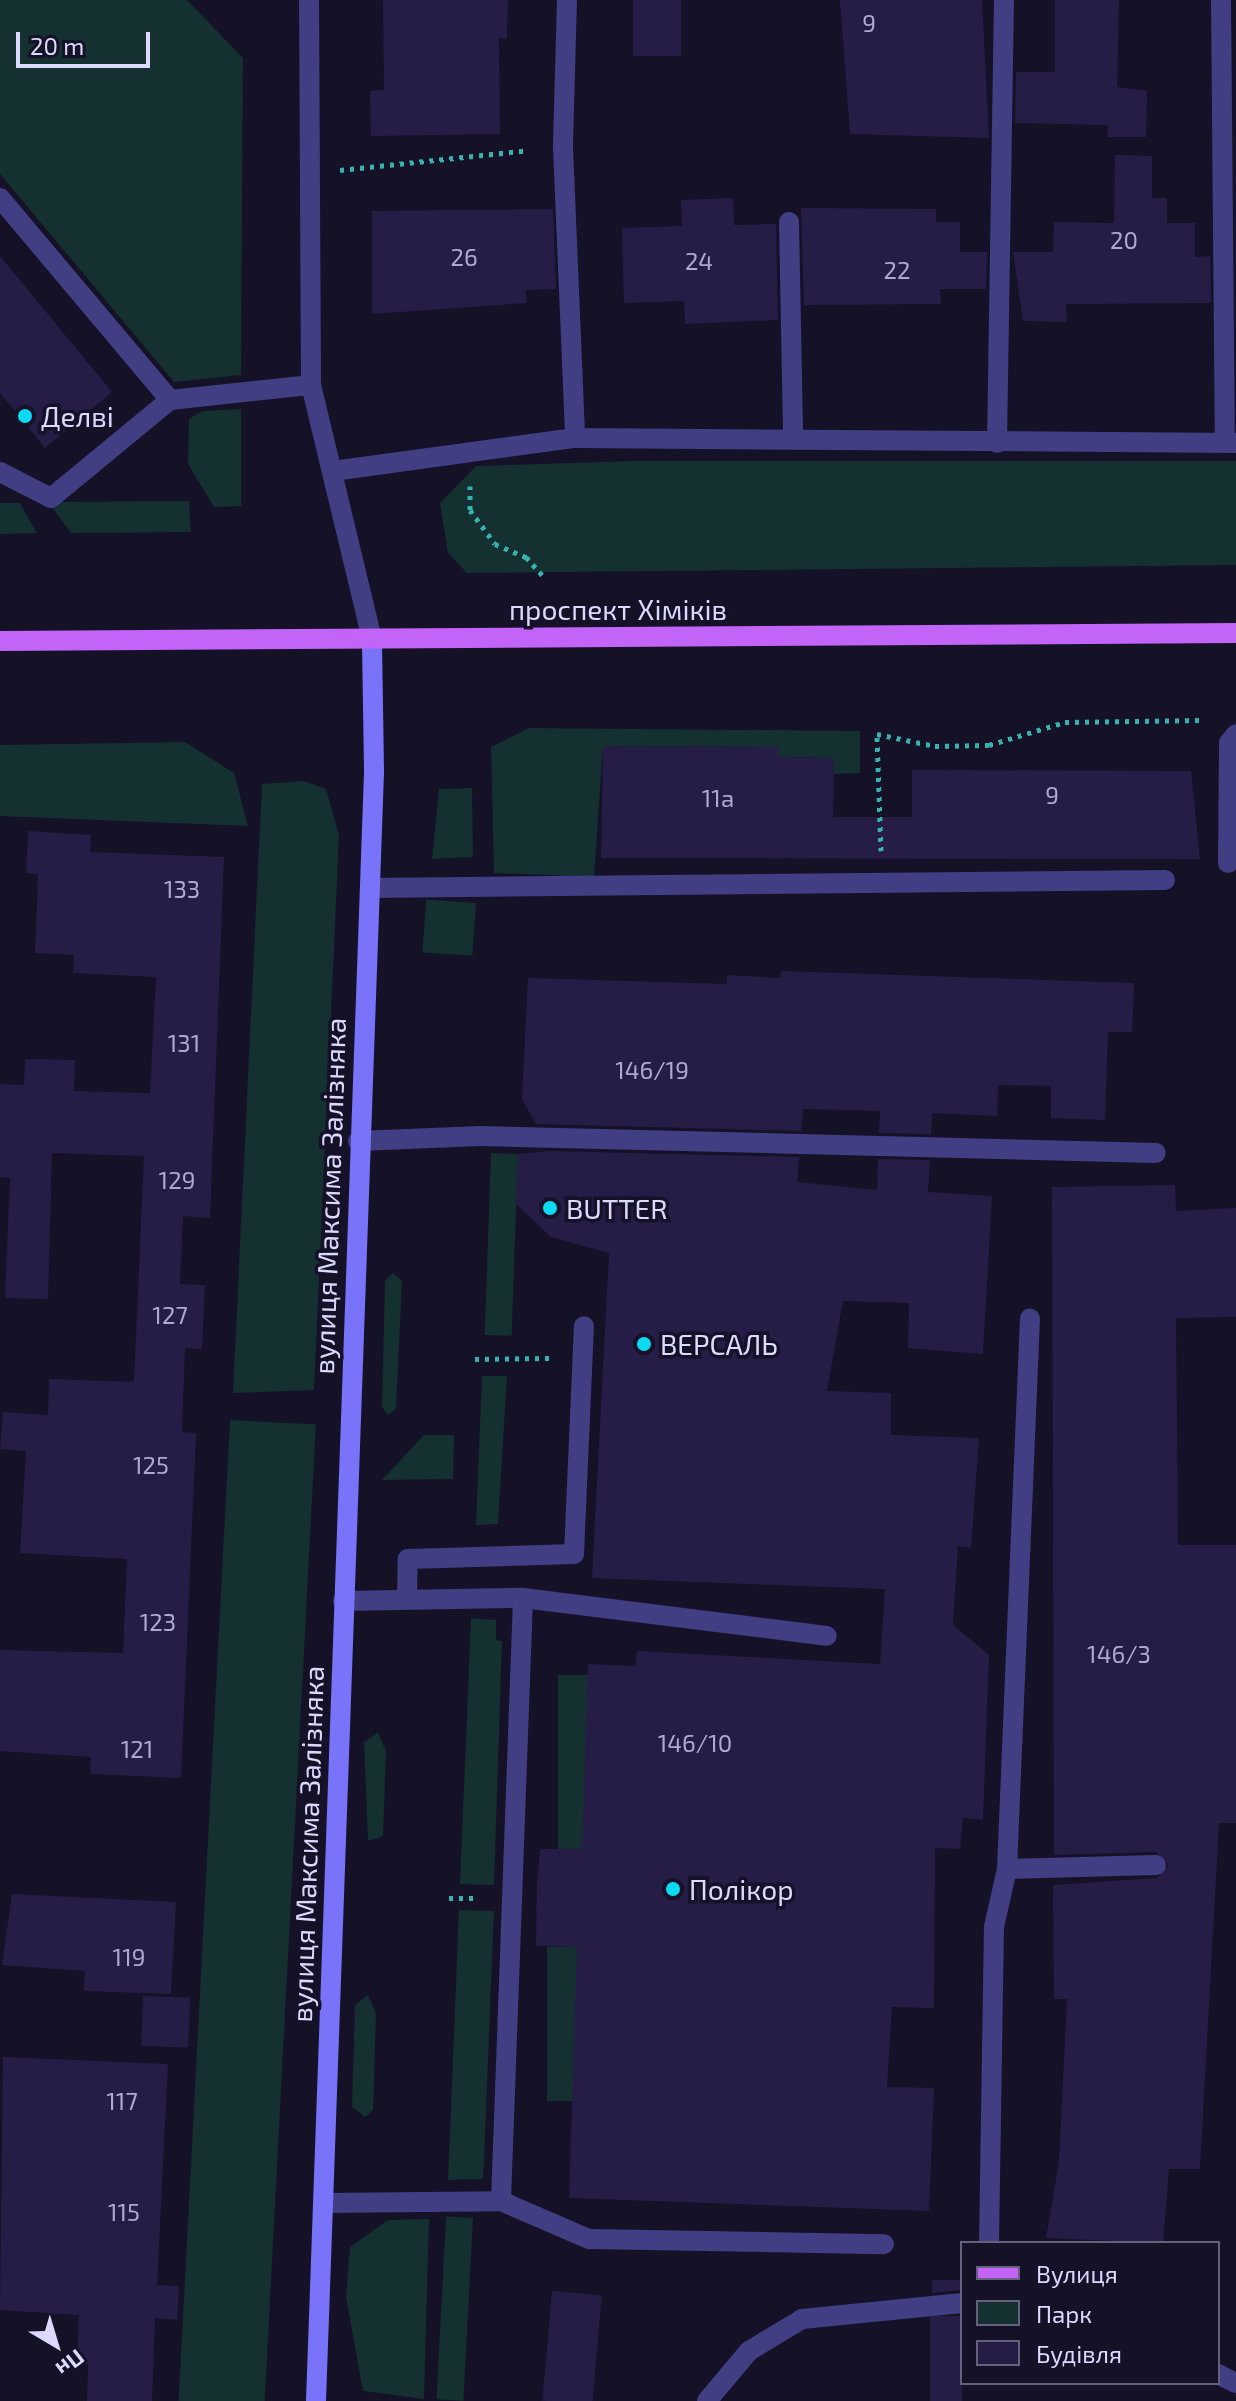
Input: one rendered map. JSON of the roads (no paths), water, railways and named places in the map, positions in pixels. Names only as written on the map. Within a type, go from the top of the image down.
[{"type":"main road","name":"проспект Хіміків","points":[[0,641],[1236,633]]},
{"type":"main road","name":"вулиця Максима Залізняка","points":[[316,2401],[358,1141],[370,888],[372,639]]},
{"type":"street","name":"вулиця Максима Залізняка","points":[[309,0],[311,385],[372,639]]},
{"type":"street","points":[[567,0],[563,147],[575,438]]},
{"type":"street","points":[[997,443],[1004,0]]},
{"type":"street","points":[[333,471],[469,450],[575,438],[1230,443],[1221,0]]},
{"type":"street","points":[[0,198],[170,400]]},
{"type":"street","points":[[789,222],[793,440]]},
{"type":"street","points":[[0,472],[51,498],[170,400],[311,385]]},
{"type":"street","points":[[1228,863],[1229,743],[1236,734]]},
{"type":"street","points":[[370,888],[1165,880]]},
{"type":"street","points":[[358,1141],[481,1136],[1156,1153]]},
{"type":"street","points":[[989,2241],[994,1927],[1007,1869],[1030,1318]]},
{"type":"street","points":[[407,1598],[408,1559],[574,1554],[584,1326]]},
{"type":"street","points":[[343,1601],[523,1598],[827,1636]]},
{"type":"street","points":[[501,2201],[523,1598]]},
{"type":"street","points":[[1007,1869],[1156,1865]]},
{"type":"street","points":[[323,2203],[501,2201],[589,2239],[884,2244]]},
{"type":"street","points":[[707,2401],[749,2351],[802,2319],[960,2303]]},
{"type":"place","name":"Делві","points":[[25,416]]},
{"type":"place","name":"BUTTER","points":[[550,1208]]},
{"type":"place","name":"ВЕРСАЛЬ","points":[[644,1344]]},
{"type":"place","name":"Полікор","points":[[673,1889]]}]
